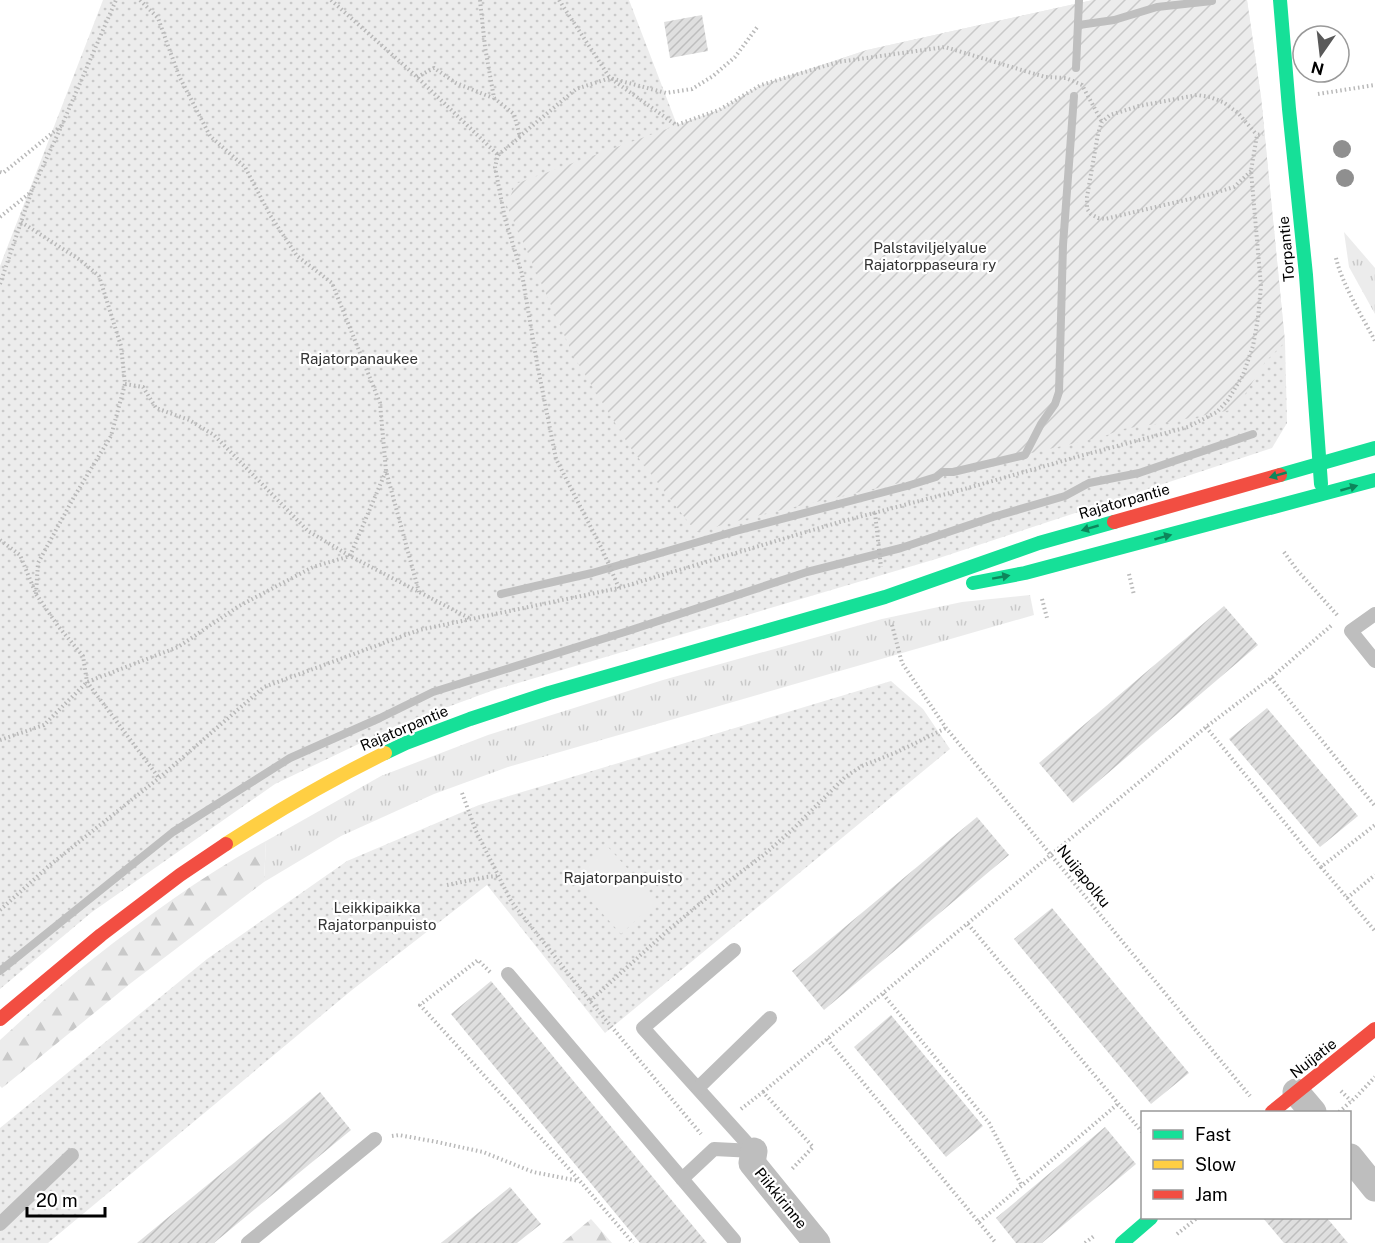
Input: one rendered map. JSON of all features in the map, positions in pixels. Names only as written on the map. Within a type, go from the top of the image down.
[{"type":"main road","name":"Torpantie","points":[[1280,0],[1306,275],[1323,495]]},
{"type":"main road","name":"Rajatorpantie","points":[[0,1018],[101,935],[180,875],[260,822],[348,771],[417,739],[549,693],[885,597],[1039,543],[1375,448]]},
{"type":"main road","name":"Rajatorpantie","points":[[885,597],[1025,573],[1375,480]]},
{"type":"main road","name":"Nuijatie","points":[[1278,1111],[1305,1102],[1375,1029]]},
{"type":"main road","points":[[1122,1243],[1150,1219]]},
{"type":"street","name":"Piikkirinne","points":[[754,1150],[753,1163],[817,1243]]},
{"type":"street","points":[[1351,1157],[1375,1188]]},
{"type":"lane","points":[[1375,614],[1351,631],[1375,661]]},
{"type":"lane","points":[[734,950],[643,1028],[754,1150]]},
{"type":"lane","points":[[508,974],[734,1240]]},
{"type":"lane","points":[[698,1088],[770,1018]]},
{"type":"lane","points":[[248,1243],[375,1139]]},
{"type":"lane","points":[[682,1179],[714,1149],[754,1150]]},
{"type":"lane","points":[[0,1224],[72,1155]]},
{"type":"path","points":[[0,285],[31,192],[116,0]]},
{"type":"path","points":[[140,0],[158,18],[179,76],[210,136],[245,167],[270,215],[297,256],[332,283],[380,403],[386,471],[419,591]]},
{"type":"path","points":[[331,0],[417,77],[498,155]]},
{"type":"path","points":[[480,0],[494,98]]},
{"type":"path","points":[[559,0],[610,78],[676,125],[719,110],[761,85],[838,62],[945,47],[1045,77],[1066,78],[1082,85],[1102,122]]},
{"type":"path","points":[[619,588],[602,549],[556,459],[522,274],[505,219],[495,167],[498,155],[576,89],[610,78],[666,93],[692,89],[735,57],[758,26]]},
{"type":"path","points":[[417,77],[434,68],[456,83],[494,98],[514,114],[520,137]]},
{"type":"path","points":[[1318,94],[1375,85]]},
{"type":"path","points":[[1251,171],[1234,187],[1105,219],[1090,214],[1087,209],[1098,134],[1102,122],[1110,115],[1139,106],[1197,95],[1223,102],[1238,113],[1257,135]]},
{"type":"path","points":[[0,172],[3,173],[62,125]]},
{"type":"path","points":[[1257,135],[1292,131]]},
{"type":"path","points":[[0,910],[50,865],[159,778],[264,687],[419,630],[619,588],[836,523],[1188,427],[1216,412],[1228,400],[1243,375],[1253,346],[1258,318],[1261,286],[1251,171],[1257,135]]},
{"type":"path","points":[[0,217],[31,192]]},
{"type":"path","points":[[21,222],[80,260],[99,276],[121,346],[125,384],[111,436],[38,563],[36,594]]},
{"type":"path","points":[[1335,252],[1338,267],[1375,341]]},
{"type":"path","points":[[125,384],[143,387],[156,408],[189,420],[214,435],[308,531],[350,556],[472,619]]},
{"type":"path","points":[[350,556],[386,471]]},
{"type":"path","points":[[875,513],[880,561]]},
{"type":"path","points":[[0,540],[20,555],[36,594],[83,656],[87,682],[159,778]]},
{"type":"path","points":[[763,1092],[1206,727],[1271,678],[1340,618],[1284,552]]},
{"type":"path","points":[[0,740],[44,725],[87,682],[178,647],[239,606],[313,567],[350,556]]},
{"type":"path","name":"Nuijapolku","points":[[885,597],[902,663],[946,728],[1254,1101]]},
{"type":"path","points":[[1271,678],[1375,807]]},
{"type":"path","points":[[1206,727],[1375,931]]},
{"type":"path","points":[[590,1001],[675,924],[765,854],[845,777],[862,766],[946,728]]},
{"type":"path","points":[[462,793],[476,831],[511,901],[590,1001],[714,1149]]},
{"type":"path","points":[[1321,867],[1375,825]]},
{"type":"path","points":[[1347,898],[1375,875]]},
{"type":"path","points":[[447,885],[499,876]]},
{"type":"path","points":[[968,924],[1141,1130]]},
{"type":"path","points":[[508,974],[495,978],[478,960],[420,1005],[580,1181],[633,1243]]},
{"type":"path","points":[[883,994],[989,1123],[1022,1186]]},
{"type":"path","points":[[827,1039],[996,1243]]},
{"type":"path","points":[[1341,1111],[1375,1077]]},
{"type":"path","points":[[979,1222],[1119,1103]]},
{"type":"path","points":[[375,1139],[399,1135],[437,1142],[483,1152],[533,1172],[580,1181]]},
{"type":"path","points":[[1174,1237],[1196,1219]]},
{"type":"green space","name":"Rajatorpanaukee","points":[[103,0],[629,0],[677,125],[719,110],[761,85],[867,50],[1093,0],[1247,0],[1261,97],[1285,342],[1287,423],[1272,448],[936,559],[491,691],[396,726],[275,784],[92,912],[0,989],[0,266]]},
{"type":"green space","name":"Palstaviljelyalue Rajatorppaseura ry","points":[[1093,0],[1247,0],[1261,97],[1285,342],[1265,362],[1236,409],[1123,429],[1102,437],[768,513],[696,532],[630,447],[574,357],[507,206],[515,184],[719,110],[761,85],[867,50]]},
{"type":"green space","points":[[1344,232],[1375,268],[1375,314],[1349,267]]},
{"type":"green space","points":[[1030,595],[1034,615],[508,767],[434,794],[341,836],[264,882],[266,841],[381,776],[488,735],[663,680],[882,619],[962,602]]},
{"type":"green space","name":"Rajatorpanpuisto","points":[[891,681],[923,709],[950,749],[605,1033],[487,885],[352,990],[48,1243],[0,1243],[0,1128],[207,959],[347,861],[479,805]]},
{"type":"green space","points":[[266,841],[264,882],[131,983],[2,1088],[0,1086],[0,1040],[70,977],[136,926],[199,881]]},
{"type":"green space","points":[[608,847],[657,901],[621,934],[572,880]]},
{"type":"green space","points":[[591,1219],[612,1243],[562,1243]]},
{"type":"building","points":[[702,15],[708,51],[670,58],[664,22]]},
{"type":"building","points":[[1224,606],[1258,645],[1073,803],[1039,763]]},
{"type":"building","points":[[1267,708],[1358,816],[1320,847],[1229,739]]},
{"type":"building","points":[[977,817],[1009,855],[824,1010],[792,971]]},
{"type":"building","points":[[1052,908],[1189,1073],[1151,1104],[1014,939]]},
{"type":"building","points":[[491,981],[707,1243],[640,1243],[451,1014]]},
{"type":"building","points":[[891,1015],[983,1126],[946,1157],[854,1047]]},
{"type":"building","points":[[320,1092],[351,1130],[214,1243],[137,1243]]},
{"type":"building","points":[[1105,1127],[1136,1164],[1042,1243],[1016,1243],[996,1218]]},
{"type":"building","points":[[510,1187],[541,1224],[517,1243],[441,1243]]},
{"type":"building","points":[[1264,1219],[1328,1219],[1348,1243],[1284,1243]]},
{"type":"waterway","points":[[1076,68],[1079,0]]},
{"type":"waterway","points":[[1079,25],[1114,20],[1157,7],[1212,1]]},
{"type":"waterway","points":[[501,594],[592,573],[736,531],[907,486],[936,477],[942,472],[953,472],[1025,455],[1041,424],[1055,404],[1059,392],[1063,245],[1074,96]]},
{"type":"waterway","points":[[0,971],[173,832],[290,758],[433,692],[807,572],[901,548],[1065,496],[1089,483],[1139,473],[1253,434]]},
{"type":"traffic: fast","points":[[1280,0],[1306,275],[1321,484]]},
{"type":"traffic: fast","points":[[1280,475],[1375,448]]},
{"type":"traffic: fast","points":[[973,583],[1025,573],[1375,480]]},
{"type":"traffic: fast","points":[[385,753],[470,719],[549,693],[885,597],[1039,543],[1114,522]]},
{"type":"traffic: fast","points":[[1122,1243],[1150,1219]]},
{"type":"traffic: slow","points":[[226,844],[304,796],[385,753]]},
{"type":"traffic: jam","points":[[1114,522],[1280,475]]},
{"type":"traffic: jam","points":[[0,1019],[101,935],[180,875],[226,844]]},
{"type":"traffic: jam","points":[[1273,1111],[1375,1029]]},
{"type":"park label","name":"Leikkipaikka Rajatorpanpuisto","points":[[377,916]]}]
